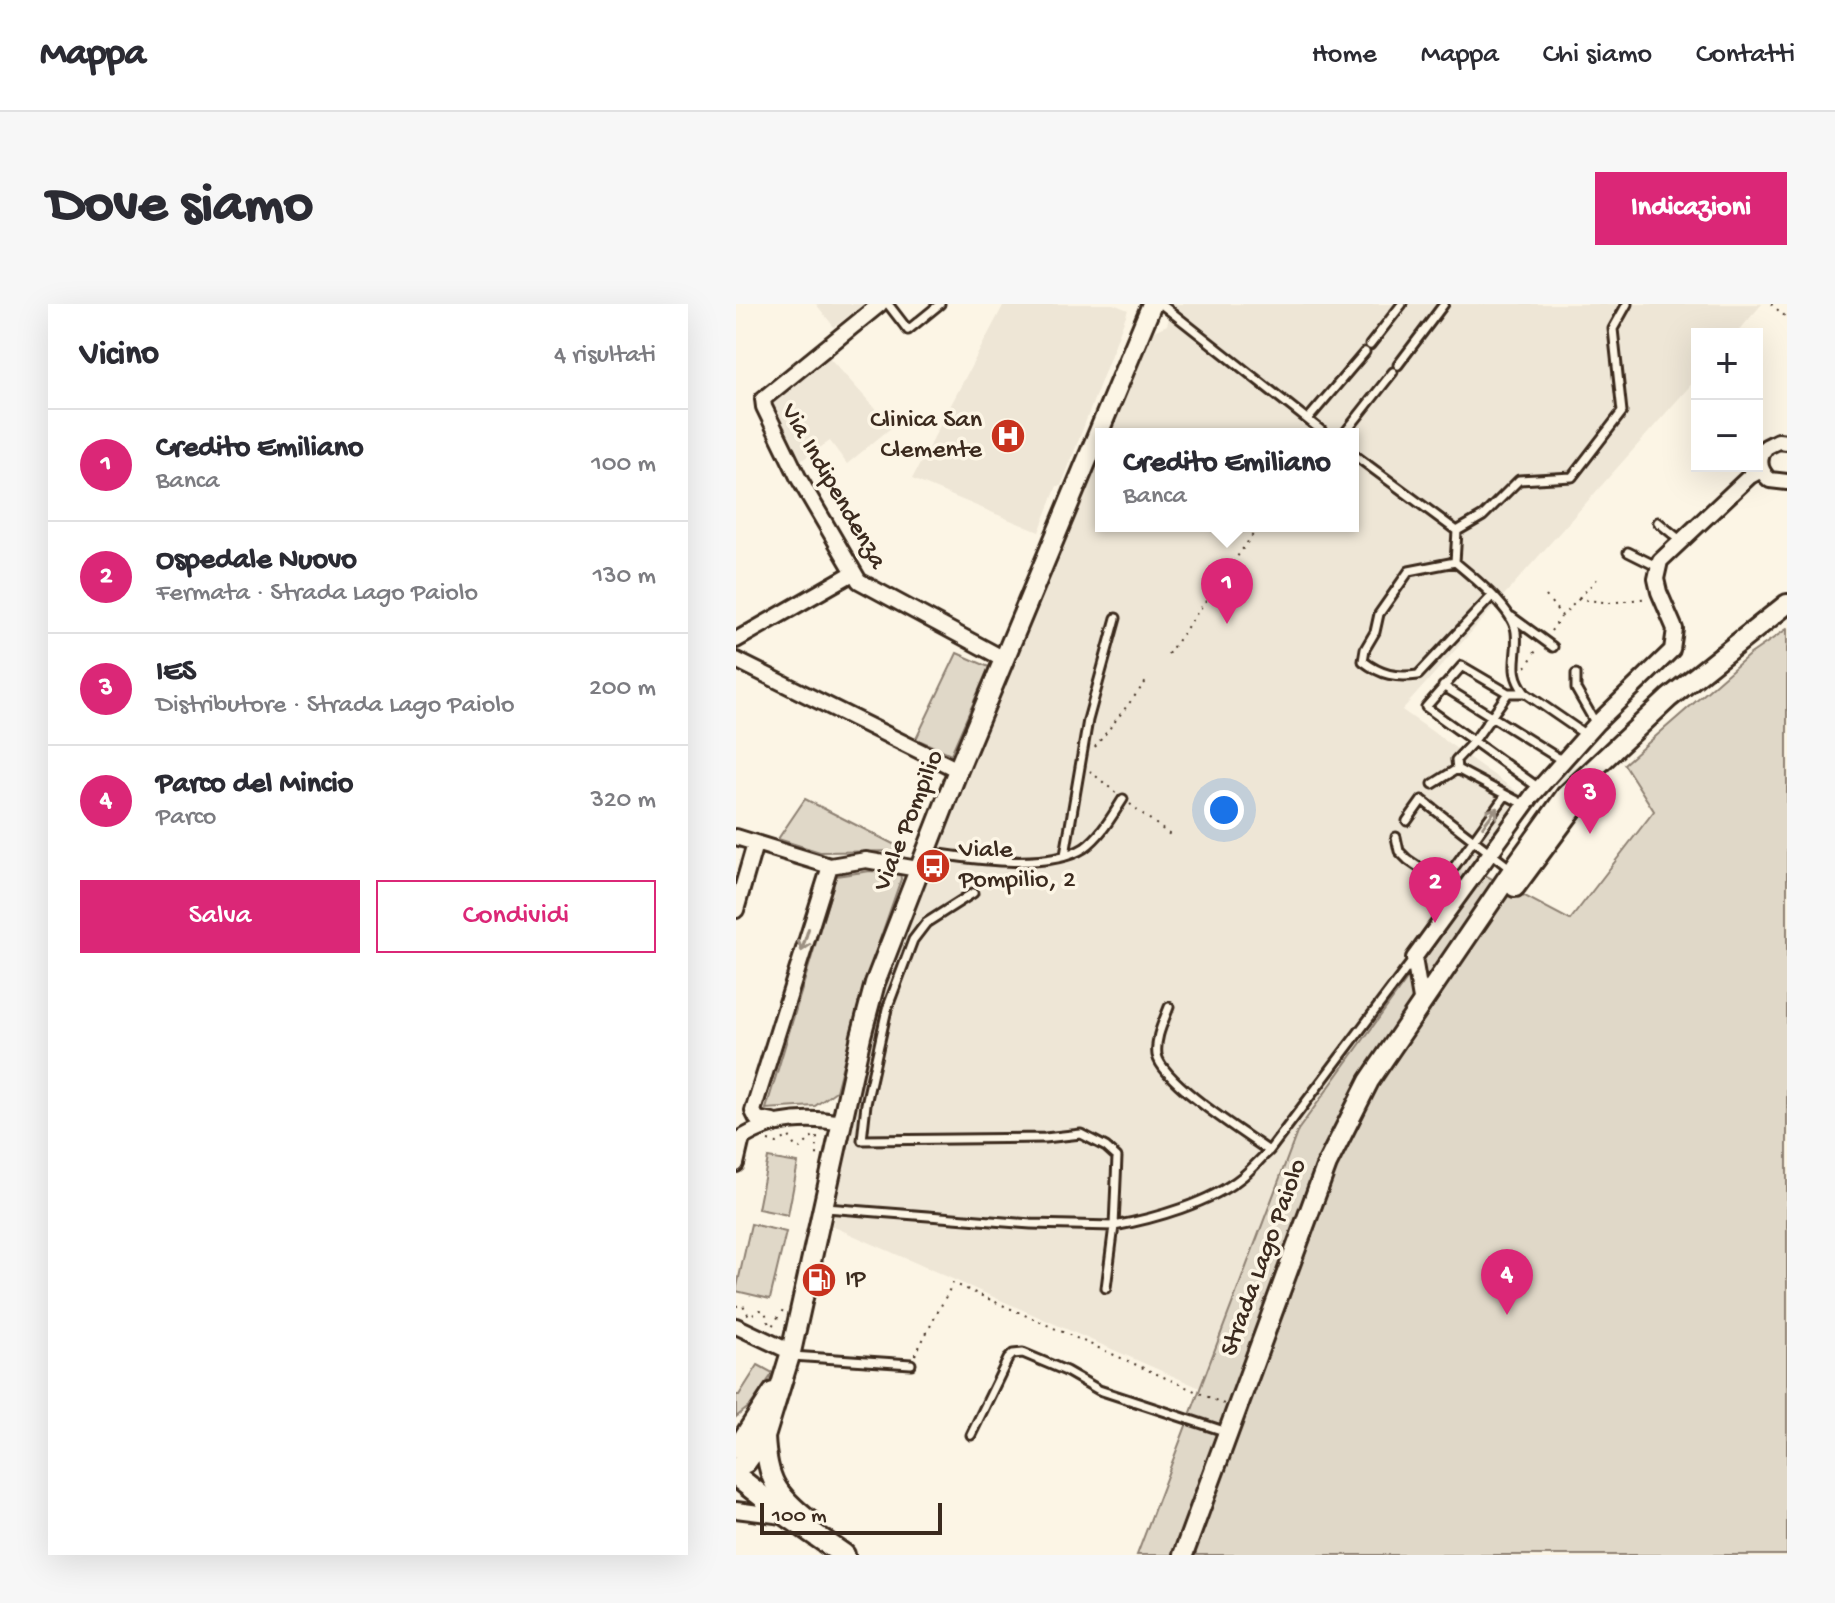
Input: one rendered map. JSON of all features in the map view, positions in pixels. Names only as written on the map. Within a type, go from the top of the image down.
[{"type":"main road","points":[[736,1476],[830,1548],[843,1554]]},
{"type":"street","name":"Via Indipendenza","points":[[880,304],[763,399],[764,407],[798,477],[852,574],[865,586],[1003,661]]},
{"type":"street","name":"Viale Pompilio","points":[[1100,428],[1152,304]]},
{"type":"street","name":"Viale Pompilio","points":[[736,1467],[746,1463],[765,1437],[791,1354],[869,1004],[925,851],[1095,441]]},
{"type":"street","points":[[1763,452],[1766,447],[1778,441],[1787,442]]},
{"type":"street","points":[[1422,1005],[1414,958],[1539,788],[1591,729],[1672,650],[1675,629],[1656,579],[1664,554],[1757,472]]},
{"type":"street","points":[[1763,472],[1770,480],[1787,482]]},
{"type":"street","points":[[736,640],[852,574]]},
{"type":"street","name":"Strada Lago Paiolo","points":[[1516,875],[1548,821],[1571,791],[1669,698],[1787,604]]},
{"type":"street","name":"Strada Lago Paiolo","points":[[1764,623],[1787,611]]},
{"type":"street","points":[[736,660],[958,770]]},
{"type":"street","name":"Strada Lago Paiolo","points":[[1183,1551],[1327,1164],[1362,1092],[1516,875],[1610,756]]},
{"type":"street","points":[[1525,805],[1548,821]]},
{"type":"street","points":[[736,837],[830,866],[866,860],[918,869]]},
{"type":"street","points":[[736,910],[755,844]]},
{"type":"street","points":[[830,866],[753,1111],[757,1119],[773,1122],[842,1123]]},
{"type":"street","points":[[736,1164],[742,1138],[773,1122]]},
{"type":"street","points":[[736,1326],[791,1354]]},
{"type":"street","name":"Viale Pompilio","points":[[736,1449],[782,1380]]},
{"type":"street","name":"Viale Pompilio","points":[[736,1427],[755,1417]]},
{"type":"street","name":"Viale Pompilio","points":[[765,1437],[767,1466],[774,1486],[843,1554]]},
{"type":"street","points":[[736,1510],[789,1517]]},
{"type":"lane","name":"Via Indipendenza","points":[[852,574],[798,484],[759,405],[763,393],[872,304]]},
{"type":"lane","points":[[888,304],[908,330],[940,304]]},
{"type":"lane","points":[[1161,304],[1318,428]]},
{"type":"lane","points":[[1308,419],[1402,304]]},
{"type":"lane","points":[[1349,428],[1444,304]]},
{"type":"lane","points":[[1457,531],[1483,516],[1519,480],[1572,477],[1622,412],[1613,329],[1627,304]]},
{"type":"lane","points":[[1359,458],[1457,531]]},
{"type":"lane","points":[[1658,522],[1680,540]]},
{"type":"lane","points":[[1455,562],[1457,531]]},
{"type":"lane","points":[[1628,552],[1658,567]]},
{"type":"lane","points":[[1455,562],[1511,616],[1553,647]]},
{"type":"lane","points":[[1455,562],[1409,571],[1379,614],[1363,661],[1386,675],[1418,675],[1492,596]]},
{"type":"lane","points":[[1511,616],[1516,632],[1514,672],[1518,684],[1525,693],[1591,729]]},
{"type":"lane","points":[[1065,855],[1088,720],[1116,618]]},
{"type":"lane","points":[[1525,693],[1508,693],[1462,666],[1426,707],[1539,788]]},
{"type":"lane","points":[[1576,674],[1576,689],[1591,729]]},
{"type":"lane","points":[[1443,686],[1563,761]]},
{"type":"lane","points":[[1457,769],[1456,760],[1474,741],[1508,693]]},
{"type":"lane","points":[[1433,784],[1457,769]]},
{"type":"lane","points":[[1457,769],[1525,805]]},
{"type":"lane","points":[[1442,884],[1505,796]]},
{"type":"lane","points":[[925,851],[983,862],[1065,855],[1082,849],[1097,837],[1123,799]]},
{"type":"lane","points":[[1407,821],[1422,800],[1516,875]]},
{"type":"lane","points":[[1396,837],[1399,851],[1460,895]]},
{"type":"lane","points":[[973,893],[926,923],[913,940],[887,1009],[866,1104],[862,1140],[1045,1138],[1081,1134],[1106,1147],[1117,1157],[1114,1226],[1106,1288]]},
{"type":"lane","points":[[824,1208],[1031,1224],[1114,1226],[1160,1217],[1240,1179],[1269,1151],[1414,958]]},
{"type":"lane","points":[[1169,1007],[1156,1041],[1162,1068],[1199,1101],[1269,1151]]},
{"type":"lane","points":[[971,1435],[1008,1359],[1013,1354],[1023,1353],[1066,1371],[1099,1390],[1228,1432]]},
{"type":"lane","points":[[791,1354],[912,1360]]},
{"type":"path","points":[[1771,304],[1787,318]]},
{"type":"path","points":[[1168,654],[1255,532]]},
{"type":"path","points":[[1518,684],[1562,616],[1599,577]]},
{"type":"path","points":[[1546,596],[1562,616]]},
{"type":"path","points":[[1579,599],[1610,603],[1661,598]]},
{"type":"path","points":[[1090,753],[1148,679]]},
{"type":"path","points":[[1088,767],[1093,775],[1174,838]]},
{"type":"path","points":[[742,1138],[777,1143],[789,1136],[795,1147],[801,1148],[817,1136],[817,1164]]},
{"type":"path","points":[[912,1360],[953,1283],[1225,1405]]},
{"type":"path","points":[[736,1306],[743,1305],[749,1316],[760,1310],[765,1311],[772,1326],[785,1307]]},
{"type":"shaded area","points":[[816,304],[864,304],[834,327]]},
{"type":"shaded area","name":"Clinica San Clemente","points":[[1004,304],[1113,304],[1128,310],[1061,486],[1057,486],[1039,532],[912,479]]},
{"type":"shaded area","points":[[1173,304],[1762,304],[1741,328],[1691,328],[1691,385],[1402,710],[1526,798],[1405,967],[1404,1004],[1216,1395],[832,1226],[856,1101],[887,974],[1095,458],[1095,532],[1359,532],[1359,428],[1108,428],[1148,337],[1167,325]]},
{"type":"shaded area","points":[[826,354],[892,427],[847,464],[830,441],[799,462],[773,407],[775,400]]},
{"type":"shaded area","points":[[1787,629],[1787,1555],[1137,1555],[1298,1130],[1483,874],[1570,920],[1654,811],[1624,764],[1749,655]]},
{"type":"shaded area","points":[[957,653],[989,667],[951,754],[916,739]]},
{"type":"shaded area","points":[[805,799],[907,851],[820,852],[778,839]]},
{"type":"shaded area","points":[[870,871],[900,872],[901,879],[864,985],[836,1091],[815,1106],[766,1109],[836,876]]},
{"type":"shaded area","points":[[768,1158],[798,1163],[788,1215],[758,1209]]},
{"type":"shaded area","points":[[751,1224],[786,1232],[770,1299],[736,1291]]},
{"type":"shaded area","points":[[758,1365],[773,1373],[750,1406],[736,1417],[736,1395],[739,1395]]},
{"type":"place","name":"Clinica San Clemente","points":[[1008,436]]},
{"type":"place","name":"Credito Emiliano","points":[[1227,624]]},
{"type":"place","name":"IES","points":[[1590,834]]},
{"type":"place","name":"Viale Pompilio, 2","points":[[933,866]]},
{"type":"place","name":"Ospedale Nuovo","points":[[1435,923]]},
{"type":"place","name":"IP","points":[[819,1280]]},
{"type":"place","name":"Parco del Mincio","points":[[1507,1315]]}]
